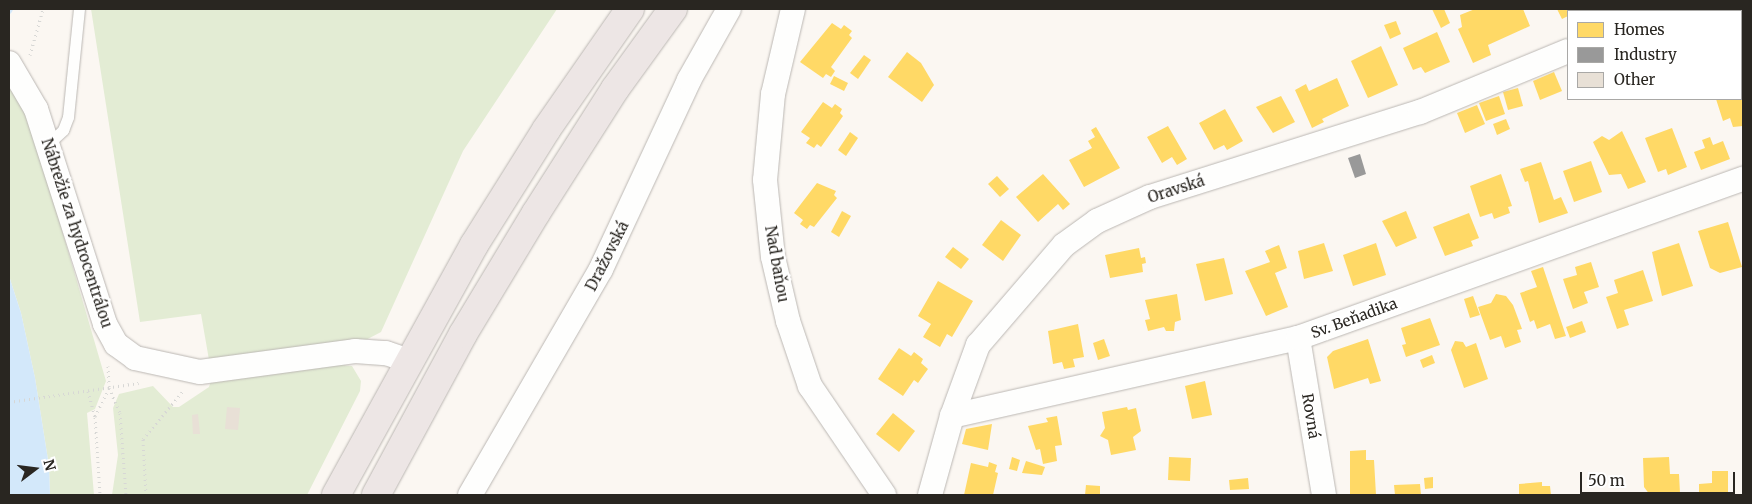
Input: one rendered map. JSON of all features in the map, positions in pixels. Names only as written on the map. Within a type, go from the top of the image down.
[{"type":"main road","points":[[336,495],[474,245],[546,130],[630,9]]},
{"type":"main road","points":[[376,495],[463,334],[536,213],[616,89],[673,9]]},
{"type":"street","name":"Dražovská","points":[[470,495],[602,268],[689,80],[729,9]]},
{"type":"street","name":"Nad baňou","points":[[793,9],[773,94],[765,180],[773,257],[788,322],[810,386],[884,495]]},
{"type":"street","name":"Oravská","points":[[930,495],[952,416],[978,345],[1064,245],[1097,221],[1150,197],[1420,112],[1567,51]]},
{"type":"street","name":"Nábrežie za hydrocentrálou","points":[[18,76],[48,144],[105,324],[116,344],[135,358],[200,372],[355,350],[386,353],[409,361]]},
{"type":"street","name":"Sv. Beňadika","points":[[952,416],[1298,338],[1743,179]]},
{"type":"street","name":"Rovná","points":[[1298,338],[1324,495]]},
{"type":"lane","points":[[48,144],[63,130],[68,117],[79,9]]},
{"type":"path","points":[[18,76],[43,9]]},
{"type":"path","points":[[146,495],[143,439],[200,372]]},
{"type":"path","points":[[9,402],[110,388]]},
{"type":"path","points":[[95,417],[110,388]]},
{"type":"path","points":[[110,388],[120,412],[126,495]]},
{"type":"path","points":[[88,391],[95,417],[100,495]]},
{"type":"green space","points":[[91,9],[557,9],[463,151],[381,332],[322,363],[352,366],[361,381],[360,391],[307,495],[112,495],[118,455],[113,408],[119,394],[153,386],[173,407],[179,407],[209,387],[212,377],[201,314],[140,322]]},
{"type":"green space","points":[[9,84],[18,96],[36,141],[106,381],[95,409],[87,413],[94,495],[50,495],[49,466],[35,378],[21,313],[9,276]]},
{"type":"water","points":[[9,276],[21,313],[35,378],[49,466],[50,495],[9,495]]},
{"type":"building: Homes","points":[[1432,9],[1444,9],[1450,23],[1441,28]]},
{"type":"building: Homes","points":[[1475,9],[1523,9],[1530,26],[1488,45],[1491,55],[1473,63],[1458,29],[1462,27],[1460,15]]},
{"type":"building: Homes","points":[[1557,9],[1577,9],[1567,10],[1567,16],[1562,19]]},
{"type":"building: Homes","points":[[1396,21],[1401,34],[1390,39],[1384,25]]},
{"type":"building: Homes","points":[[832,23],[841,29],[844,25],[852,31],[849,35],[852,38],[831,67],[835,71],[831,77],[826,74],[823,78],[800,62]]},
{"type":"building: Homes","points":[[1437,32],[1450,62],[1425,73],[1421,67],[1413,70],[1403,48]]},
{"type":"building: Homes","points":[[1381,46],[1398,85],[1368,98],[1351,61]]},
{"type":"building: Homes","points":[[907,52],[921,63],[934,85],[922,102],[888,77]]},
{"type":"building: Homes","points":[[864,55],[871,60],[858,79],[850,73]]},
{"type":"building: Homes","points":[[1554,72],[1562,91],[1540,100],[1533,81]]},
{"type":"building: Homes","points":[[834,76],[848,83],[844,91],[830,84]]},
{"type":"building: Homes","points":[[1337,78],[1349,106],[1322,119],[1324,122],[1312,128],[1295,90],[1306,84],[1309,91]]},
{"type":"building: Homes","points":[[1518,88],[1523,106],[1508,110],[1503,92]]},
{"type":"building: Homes","points":[[1743,89],[1743,126],[1733,127],[1730,118],[1723,121],[1716,100],[1742,100]]},
{"type":"building: Homes","points":[[1281,96],[1295,122],[1273,133],[1256,107]]},
{"type":"building: Homes","points":[[1499,96],[1505,114],[1486,121],[1479,103]]},
{"type":"building: Homes","points":[[823,102],[832,108],[835,104],[842,109],[840,113],[843,116],[821,147],[817,144],[814,148],[806,143],[810,138],[801,132]]},
{"type":"building: Homes","points":[[1477,105],[1485,124],[1465,133],[1457,113]]},
{"type":"building: Homes","points":[[1225,109],[1243,141],[1227,150],[1224,145],[1214,150],[1199,123]]},
{"type":"building: Homes","points":[[1506,119],[1510,129],[1497,135],[1493,124]]},
{"type":"building: Homes","points":[[1168,126],[1187,159],[1177,165],[1172,157],[1162,163],[1147,137]]},
{"type":"building: Homes","points":[[1096,127],[1120,168],[1084,187],[1069,160],[1092,148],[1088,141],[1095,137],[1091,130]]},
{"type":"building: Homes","points":[[1672,128],[1687,167],[1668,175],[1666,169],[1658,172],[1645,138]]},
{"type":"building: Homes","points":[[1622,131],[1646,182],[1628,189],[1621,174],[1609,175],[1593,142],[1602,136],[1609,140]]},
{"type":"building: Homes","points":[[850,132],[858,138],[846,156],[838,150]]},
{"type":"building: Homes","points":[[1710,137],[1713,145],[1723,141],[1730,159],[1701,170],[1694,152],[1705,148],[1702,140]]},
{"type":"building: Homes","points":[[1591,161],[1602,192],[1574,202],[1563,171]]},
{"type":"building: Homes","points":[[1541,162],[1554,200],[1561,197],[1568,213],[1539,223],[1528,181],[1525,182],[1520,169]]},
{"type":"building: Homes","points":[[1043,174],[1070,204],[1063,210],[1058,204],[1038,222],[1016,197]]},
{"type":"building: Homes","points":[[1501,174],[1512,206],[1508,207],[1510,213],[1494,219],[1492,213],[1480,217],[1470,186]]},
{"type":"building: Homes","points":[[997,176],[1009,189],[1000,197],[988,184]]},
{"type":"building: Homes","points":[[817,183],[836,191],[834,195],[837,198],[814,227],[810,225],[807,229],[800,224],[803,220],[794,213]]},
{"type":"building: Homes","points":[[842,211],[851,216],[839,237],[831,232]]},
{"type":"building: Homes","points":[[1406,211],[1417,238],[1396,247],[1382,221]]},
{"type":"building: Homes","points":[[1469,213],[1479,238],[1471,241],[1473,246],[1445,256],[1433,227]]},
{"type":"building: Homes","points":[[1001,220],[1021,235],[1003,261],[982,245]]},
{"type":"building: Homes","points":[[1728,222],[1742,267],[1720,273],[1710,268],[1698,231]]},
{"type":"building: Homes","points":[[1324,243],[1333,271],[1304,279],[1298,251]]},
{"type":"building: Homes","points":[[1376,243],[1386,275],[1353,286],[1343,255]]},
{"type":"building: Homes","points":[[1679,243],[1693,286],[1662,296],[1652,252]]},
{"type":"building: Homes","points":[[1279,245],[1287,268],[1275,273],[1288,307],[1266,316],[1245,271],[1270,262],[1265,251]]},
{"type":"building: Homes","points":[[953,247],[969,259],[961,269],[945,257]]},
{"type":"building: Homes","points":[[1139,248],[1141,258],[1145,257],[1146,263],[1142,264],[1143,272],[1110,278],[1105,255]]},
{"type":"building: Homes","points":[[1224,258],[1233,294],[1205,301],[1196,264]]},
{"type":"building: Homes","points":[[1591,262],[1599,287],[1584,292],[1588,303],[1573,309],[1563,279],[1577,275],[1575,267]]},
{"type":"building: Homes","points":[[1543,267],[1566,336],[1555,339],[1550,324],[1537,329],[1534,320],[1530,322],[1520,293],[1537,287],[1531,271]]},
{"type":"building: Homes","points":[[1643,270],[1653,301],[1624,310],[1629,325],[1617,329],[1606,297],[1618,293],[1614,280]]},
{"type":"building: Homes","points":[[938,281],[973,301],[952,337],[947,334],[940,347],[923,337],[931,324],[918,316]]},
{"type":"building: Homes","points":[[1177,294],[1181,320],[1175,322],[1174,331],[1166,331],[1164,327],[1148,331],[1145,320],[1150,319],[1145,300]]},
{"type":"building: Homes","points":[[1496,294],[1506,296],[1513,305],[1522,329],[1517,330],[1521,342],[1505,348],[1501,336],[1490,340],[1478,307],[1491,303]]},
{"type":"building: Homes","points":[[1473,296],[1480,315],[1470,318],[1464,299]]},
{"type":"building: Homes","points":[[1430,318],[1440,345],[1406,357],[1402,345],[1406,344],[1401,328]]},
{"type":"building: Homes","points":[[1582,321],[1586,332],[1570,338],[1566,327]]},
{"type":"building: Homes","points":[[1078,324],[1084,357],[1073,359],[1075,367],[1064,369],[1062,362],[1053,364],[1048,331]]},
{"type":"building: Homes","points":[[1104,339],[1110,356],[1098,360],[1093,343]]},
{"type":"building: Homes","points":[[1368,339],[1381,381],[1370,384],[1368,378],[1334,389],[1327,357],[1333,351]]},
{"type":"building: Homes","points":[[1455,341],[1463,342],[1466,347],[1476,343],[1488,379],[1464,388],[1451,350]]},
{"type":"building: Homes","points":[[899,348],[911,356],[914,352],[923,359],[921,363],[928,369],[918,383],[914,380],[903,396],[878,379]]},
{"type":"building: Homes","points":[[1432,355],[1435,363],[1423,368],[1420,360]]},
{"type":"building: Homes","points":[[1205,381],[1212,415],[1192,419],[1185,386]]},
{"type":"building: Homes","points":[[1127,407],[1128,410],[1136,408],[1141,431],[1133,437],[1136,450],[1111,455],[1108,440],[1100,436],[1105,428],[1102,412]]},
{"type":"building: Homes","points":[[893,413],[915,431],[899,452],[876,434]]},
{"type":"building: Homes","points":[[1057,416],[1062,445],[1055,446],[1057,461],[1043,464],[1040,449],[1036,450],[1028,426],[1048,422],[1046,418]]},
{"type":"building: Homes","points":[[992,424],[988,450],[962,444],[966,429]]},
{"type":"building: Homes","points":[[1366,450],[1366,460],[1374,460],[1376,495],[1350,495],[1350,451]]},
{"type":"building: Homes","points":[[1012,457],[1020,460],[1017,471],[1009,469]]},
{"type":"building: Homes","points":[[1169,457],[1191,458],[1190,481],[1168,480]]},
{"type":"building: Homes","points":[[1669,457],[1670,474],[1679,474],[1680,493],[1650,495],[1644,487],[1643,458]]},
{"type":"building: Homes","points":[[1026,461],[1045,467],[1042,475],[1022,473]]},
{"type":"building: Homes","points":[[989,462],[997,465],[995,472],[998,473],[993,495],[964,495],[971,463],[988,467]]},
{"type":"building: Homes","points":[[1712,471],[1728,471],[1728,495],[1699,495],[1699,484],[1712,483]]},
{"type":"building: Homes","points":[[1433,477],[1433,488],[1425,489],[1424,478]]},
{"type":"building: Homes","points":[[1248,478],[1249,489],[1230,490],[1229,480]]},
{"type":"building: Homes","points":[[1542,482],[1542,486],[1550,486],[1551,495],[1519,495],[1519,484]]},
{"type":"building: Homes","points":[[1420,484],[1421,495],[1395,495],[1394,485]]},
{"type":"building: Homes","points":[[1086,485],[1100,486],[1100,495],[1085,495]]},
{"type":"building: Industry","points":[[1360,154],[1366,174],[1355,178],[1348,158]]},
{"type":"building: Other","points":[[227,407],[240,408],[238,430],[225,429]]},
{"type":"building: Other","points":[[198,414],[200,434],[193,434],[192,415]]}]
